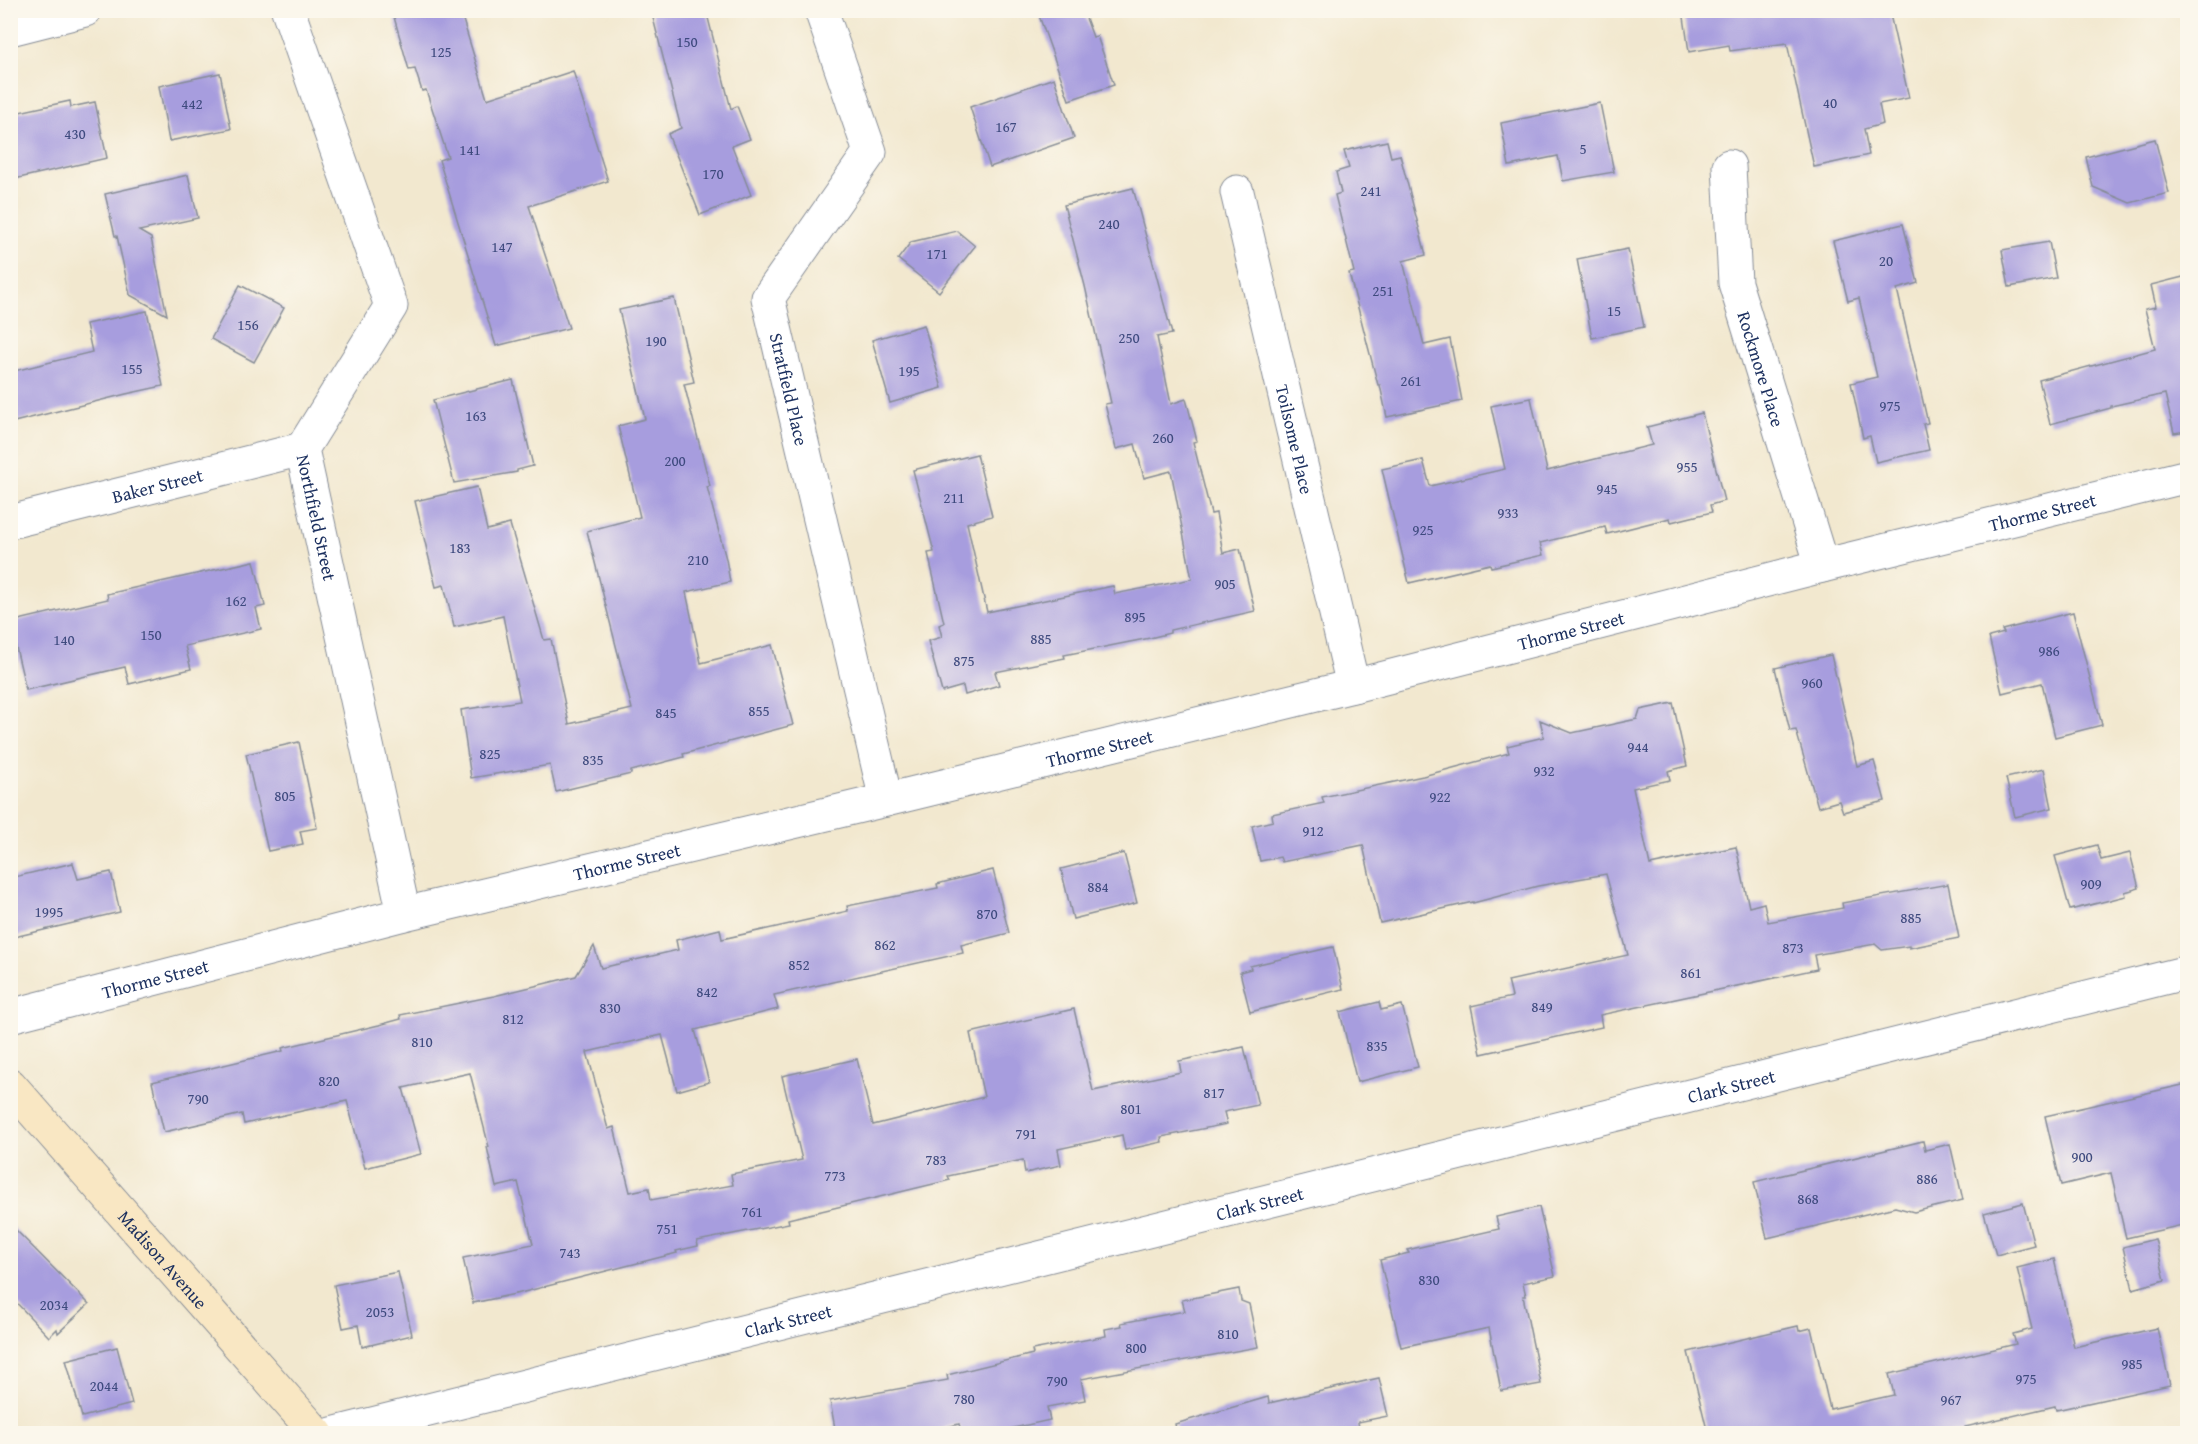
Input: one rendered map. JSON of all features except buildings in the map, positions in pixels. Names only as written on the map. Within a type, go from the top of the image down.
[{"type":"main road","name":"Madison Avenue","points":[[10,1085],[317,1434]]},
{"type":"street","points":[[10,29],[86,10]]},
{"type":"street","name":"Northfield Street","points":[[288,10],[391,306],[302,449],[404,914]]},
{"type":"street","name":"Stratfield Place","points":[[820,10],[870,152],[768,298],[886,800]]},
{"type":"street","name":"Rockmore Place","points":[[1729,166],[1734,283],[1822,566]]},
{"type":"street","name":"Toilsome Place","points":[[1237,192],[1353,686]]},
{"type":"street","name":"Baker Street","points":[[10,522],[302,449]]},
{"type":"street","name":"Thorme Street","points":[[10,1016],[404,914],[1353,686],[1822,566],[2187,476]]},
{"type":"street","name":"Clark Street","points":[[332,1434],[2187,972]]}]
